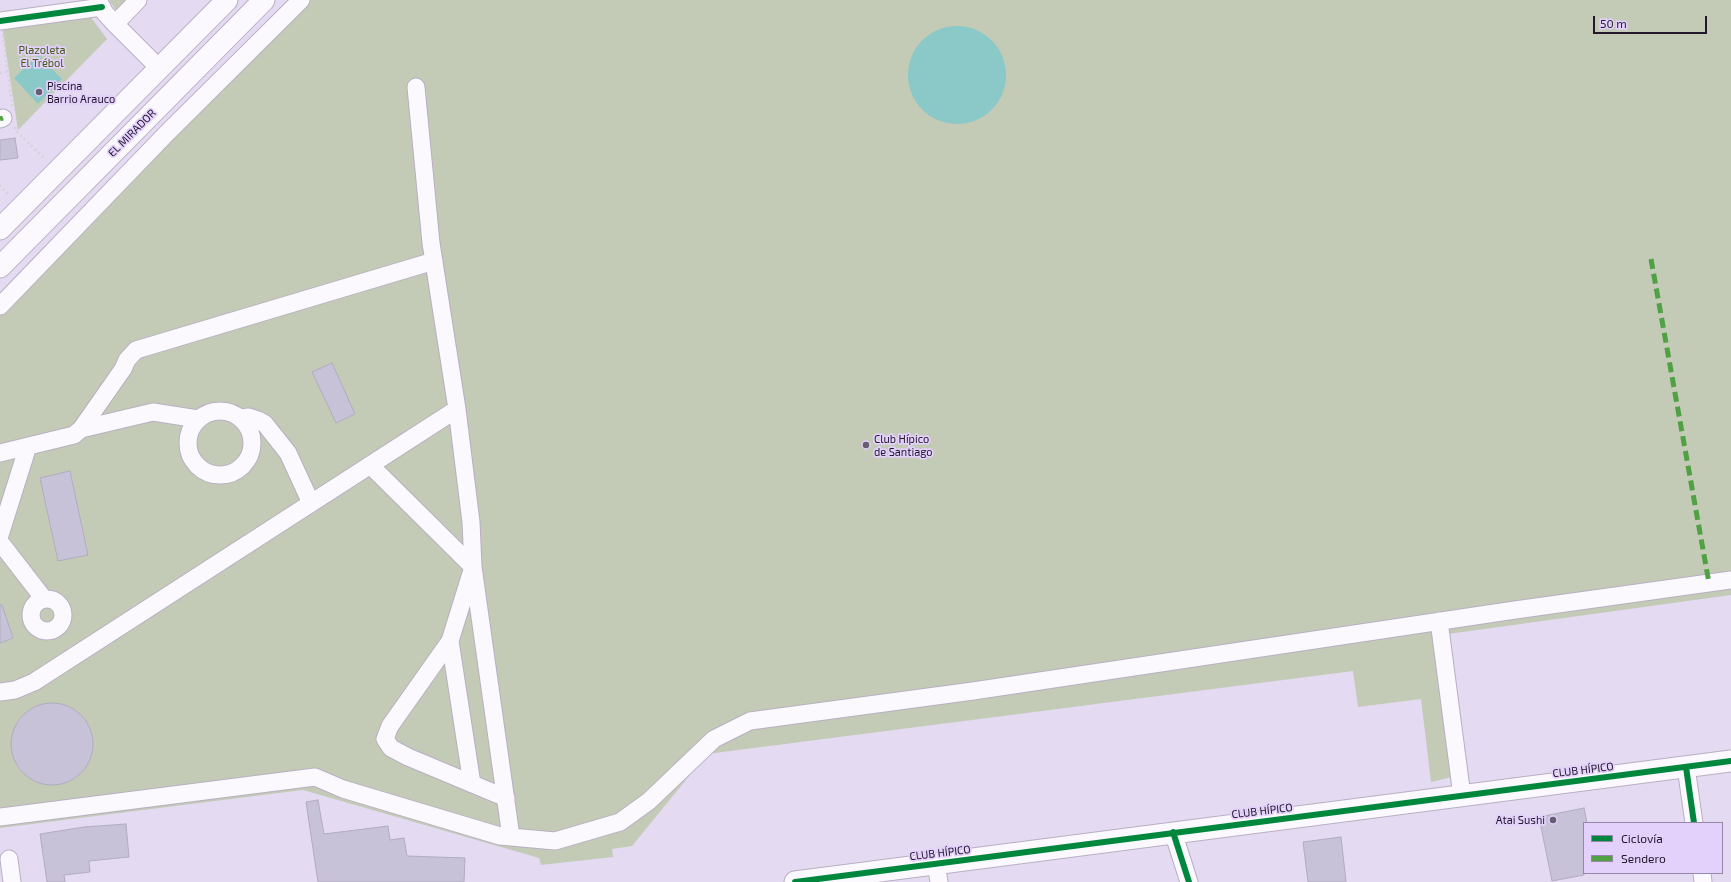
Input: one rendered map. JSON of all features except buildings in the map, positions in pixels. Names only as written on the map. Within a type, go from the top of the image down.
[{"type":"main road","points":[[0,229],[227,0]]},
{"type":"main road","name":"EL MIRADOR","points":[[0,266],[264,0]]},
{"type":"main road","points":[[110,117],[130,136]]},
{"type":"main road","name":"CLUB HÍPICO","points":[[795,882],[938,873],[1173,832],[1731,761]]},
{"type":"street","points":[[115,24],[138,0]]},
{"type":"street","points":[[0,306],[166,134],[301,0]]},
{"type":"street","points":[[1,21],[100,3],[115,24],[159,68]]},
{"type":"street","points":[[416,87],[430,243],[457,408],[471,522],[473,567],[511,837]]},
{"type":"street","points":[[0,453],[74,435],[81,428],[123,369],[127,360],[136,350],[434,261]]},
{"type":"street","points":[[0,692],[15,690],[34,682],[457,408]]},
{"type":"street","points":[[220,411],[234,414],[241,418],[250,431],[252,446],[247,461],[235,471],[220,475],[206,472],[190,455],[188,439],[190,432],[198,419],[212,412],[220,411]]},
{"type":"street","points":[[81,428],[153,412],[198,419]]},
{"type":"street","points":[[241,418],[249,417],[265,424],[288,454],[311,503]]},
{"type":"street","points":[[0,534],[28,446]]},
{"type":"street","points":[[370,465],[473,567]]},
{"type":"street","points":[[0,542],[44,599]]},
{"type":"street","points":[[473,567],[450,640],[390,726],[385,739],[392,748],[408,757],[506,798]]},
{"type":"street","points":[[0,817],[315,778],[343,789],[500,836],[555,841],[620,822],[649,801],[714,739],[750,721],[973,691],[1439,621],[1731,580]]},
{"type":"street","points":[[1439,621],[1462,796]]},
{"type":"street","points":[[450,640],[472,784]]},
{"type":"street","points":[[1686,767],[1694,822]]},
{"type":"street","points":[[1173,832],[1189,882]]},
{"type":"street","points":[[9,859],[12,882]]},
{"type":"path","points":[[1,21],[8,72],[8,118],[16,131],[57,171]]},
{"type":"path","points":[[0,73],[8,72]]},
{"type":"path","points":[[0,186],[6,192]]},
{"type":"green space","points":[[109,0],[129,0],[117,12]]},
{"type":"green space","name":"Club Hípico de Santiago","points":[[293,0],[1731,0],[1731,595],[1448,634],[1465,774],[1431,782],[1421,699],[1358,707],[1353,671],[707,754],[632,846],[612,849],[613,857],[541,865],[539,858],[303,790],[0,828],[0,296]]},
{"type":"green space","name":"Plazoleta El Trébol","points":[[90,16],[107,39],[18,130],[2,26]]},
{"type":"shaded area","points":[[957,26],[976,30],[991,41],[1002,56],[1006,75],[1002,94],[991,109],[976,120],[957,124],[938,120],[923,109],[912,94],[908,75],[912,56],[923,41],[938,30]]},
{"type":"shaded area","name":"Piscina Barrio Arauco","points":[[38,55],[62,79],[38,104],[14,78]]},
{"type":"marked path","points":[[1651,259],[1709,583]]},
{"type":"cycle path","points":[[0,21],[102,7]]},
{"type":"cycle path","points":[[795,882],[1731,761]]},
{"type":"cycle path","points":[[1686,767],[1694,822]]},
{"type":"cycle path","points":[[1173,832],[1189,882]]},
{"type":"place","name":"Piscina Barrio Arauco","points":[[39,92]]},
{"type":"place","name":"Club Hípico de Santiago","points":[[866,445]]},
{"type":"place","name":"Atai Sushi","points":[[1553,820]]}]
